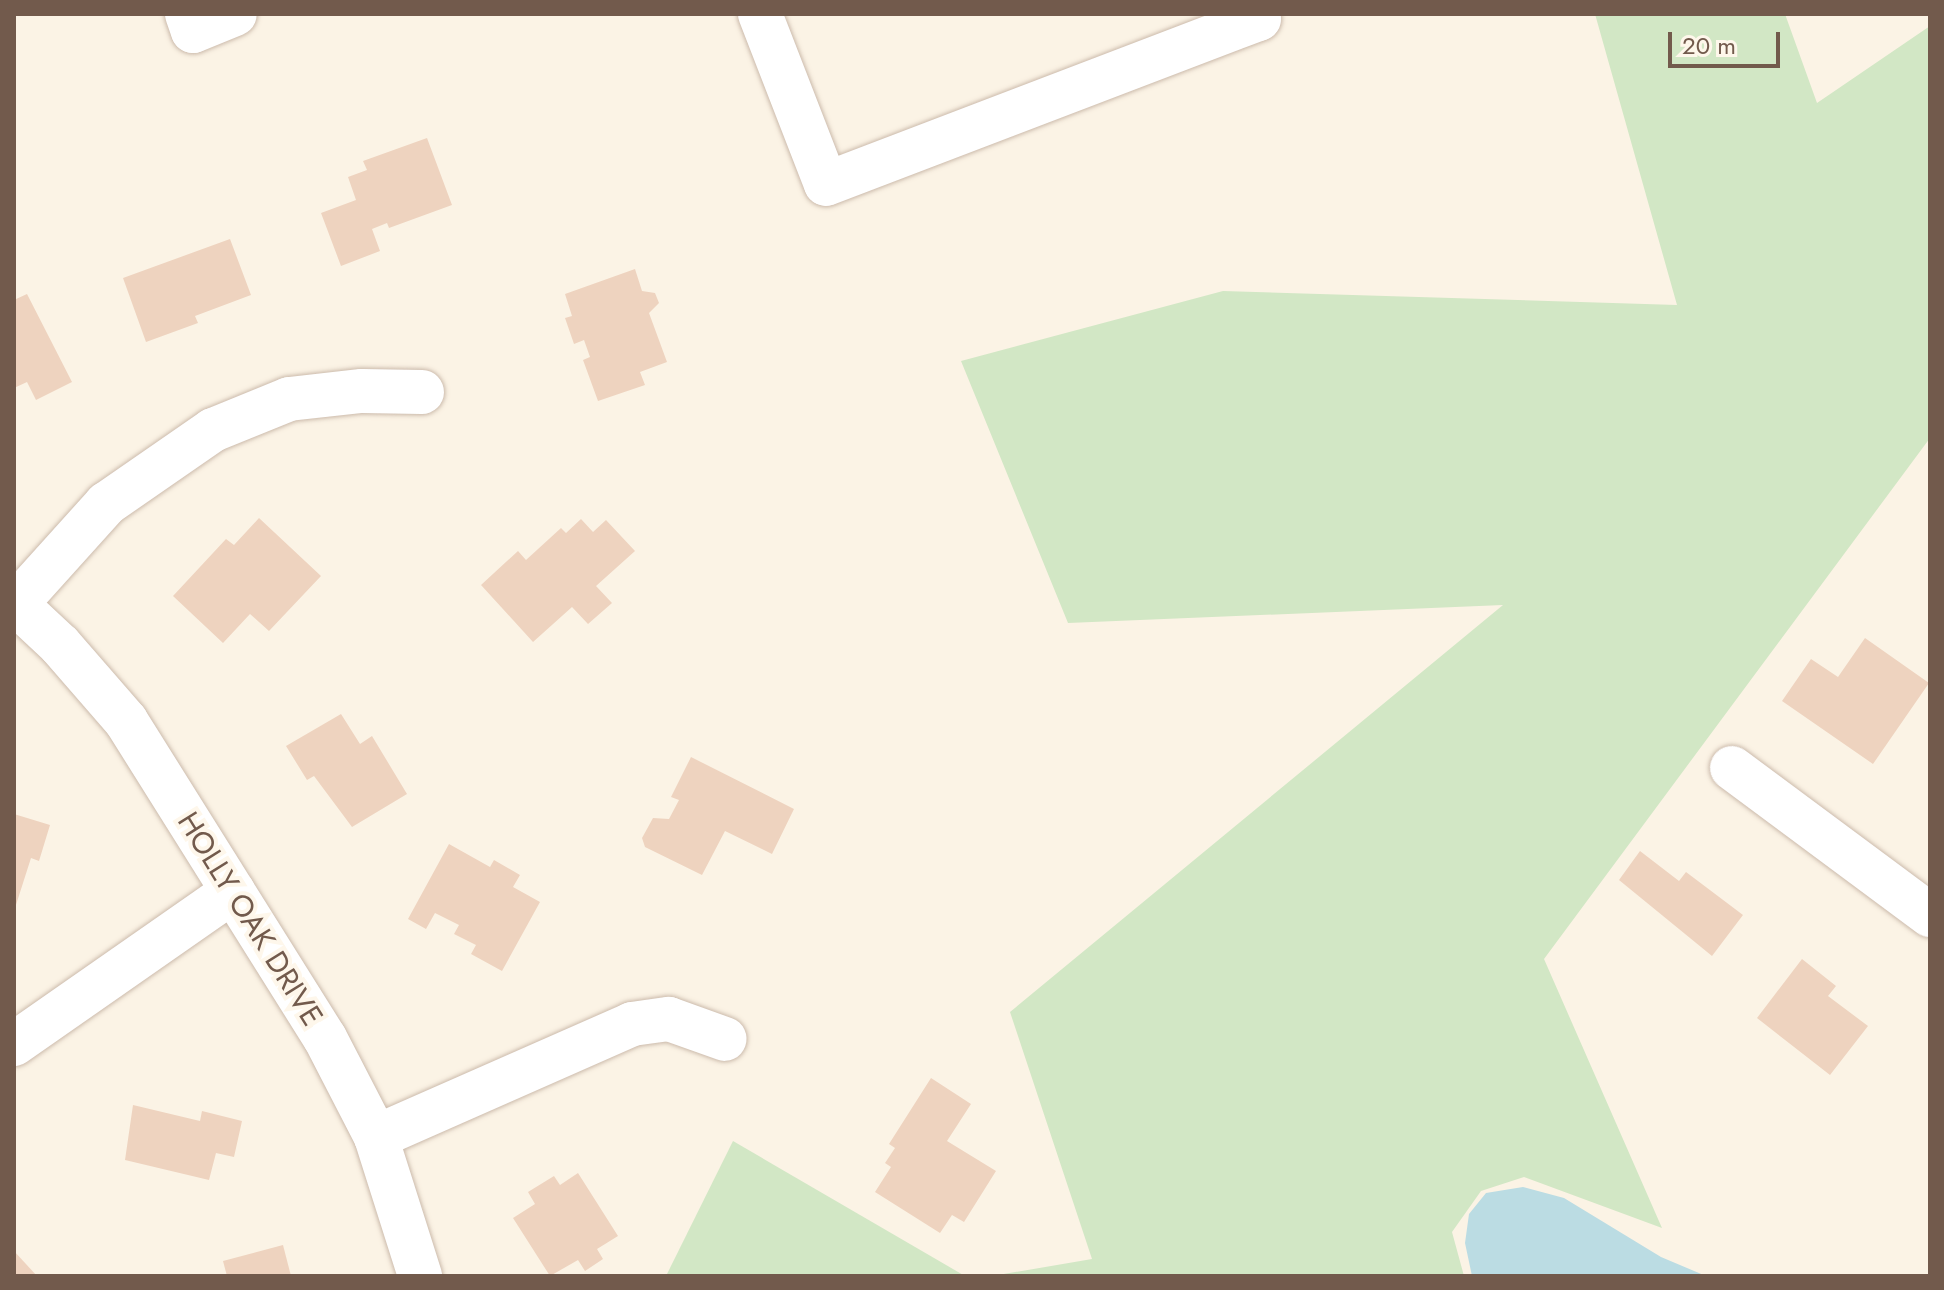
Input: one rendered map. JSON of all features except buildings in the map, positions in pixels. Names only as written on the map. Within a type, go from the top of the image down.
[{"type":"street","points":[[187,14],[193,31],[235,14]]},
{"type":"street","points":[[760,14],[826,184],[1259,19],[1258,14]]},
{"type":"street","points":[[15,603],[106,504],[213,430],[289,399],[362,391],[422,392]]},
{"type":"street","name":"HOLLY OAK DRIVE","points":[[15,603],[126,721],[325,1038],[376,1137],[420,1276]]},
{"type":"street","points":[[1732,768],[1924,897]]},
{"type":"street","points":[[14,1044],[233,891]]},
{"type":"street","points":[[376,1137],[632,1024],[669,1019],[725,1039]]},
{"type":"green space","points":[[1595,14],[1785,14],[1817,103],[1930,26],[1930,438],[1544,959],[1662,1228],[1524,1177],[1481,1191],[1452,1232],[1464,1276],[992,1276],[1092,1259],[1010,1012],[1503,605],[1068,623],[961,361],[1223,291],[1677,305]]},
{"type":"green space","points":[[733,1141],[965,1276],[666,1276]]},
{"type":"water","points":[[1523,1187],[1564,1198],[1661,1257],[1706,1276],[1472,1276],[1465,1243],[1469,1214],[1486,1193]]}]
